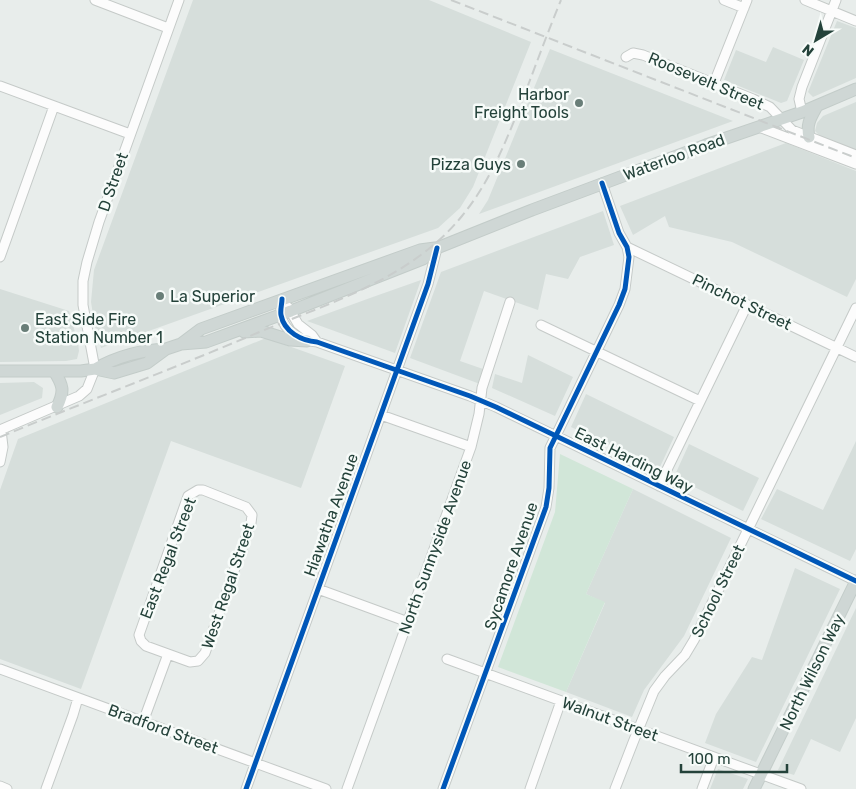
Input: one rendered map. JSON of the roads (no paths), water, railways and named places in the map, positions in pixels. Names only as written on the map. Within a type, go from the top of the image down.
[{"type":"main road","name":"Waterloo Road","points":[[181,344],[201,329],[420,250],[437,248],[602,183],[782,120],[856,89]]},
{"type":"main road","points":[[809,137],[807,128],[816,106]]},
{"type":"main road","name":"Waterloo Road","points":[[0,371],[95,369],[114,373],[148,363],[166,349],[181,344],[206,342],[286,313],[423,259],[437,248]]},
{"type":"main road","points":[[232,333],[261,331],[290,340],[312,342]]},
{"type":"main road","points":[[54,371],[61,382],[62,391],[57,407]]},
{"type":"main road","name":"North Wilson Way","points":[[754,789],[856,581]]},
{"type":"street","points":[[95,0],[168,28]]},
{"type":"street","name":"D Street","points":[[95,369],[84,315],[83,282],[90,251],[179,0]]},
{"type":"street","points":[[714,84],[746,4],[724,0]]},
{"type":"street","points":[[805,0],[856,21]]},
{"type":"street","points":[[802,112],[800,99],[802,87],[836,0]]},
{"type":"street","name":"Roosevelt Street","points":[[626,57],[633,54],[643,55],[770,107],[792,130],[856,155]]},
{"type":"street","points":[[0,86],[130,134]]},
{"type":"street","points":[[0,257],[54,106]]},
{"type":"street","points":[[759,127],[856,164]]},
{"type":"street","name":"Sycamore Avenue","points":[[443,789],[546,507],[549,488],[550,450],[625,289],[629,257],[627,247],[619,233],[602,183]]},
{"type":"street","name":"Pinchot Street","points":[[627,247],[856,358]]},
{"type":"street","name":"Hiawatha Avenue","points":[[246,789],[428,284],[437,248]]},
{"type":"street","points":[[282,299],[286,313]]},
{"type":"street","name":"North Sunnyside Avenue","points":[[347,789],[471,447],[482,388],[510,302]]},
{"type":"street","points":[[659,486],[747,305]]},
{"type":"street","name":"School Street","points":[[616,789],[654,691],[690,647],[856,308]]},
{"type":"street","name":"East Harding Way","points":[[286,313],[284,322],[293,333],[312,342],[480,400],[856,581]]},
{"type":"street","points":[[541,325],[700,402]]},
{"type":"street","points":[[0,462],[3,447],[0,430],[79,396],[87,389],[95,369]]},
{"type":"street","points":[[381,415],[471,447]]},
{"type":"street","name":"East Regal Street","points":[[168,654],[143,644],[139,637],[141,627],[188,496],[198,490],[203,490],[221,497]]},
{"type":"street","name":"West Regal Street","points":[[168,654],[190,662],[195,662],[202,657],[251,523],[252,515],[248,508],[221,497]]},
{"type":"street","points":[[318,589],[408,622]]},
{"type":"street","points":[[143,722],[168,654]]},
{"type":"street","name":"Walnut Street","points":[[448,659],[801,789]]},
{"type":"street","name":"Bradford Street","points":[[0,669],[326,789]]},
{"type":"street","points":[[46,789],[78,698]]},
{"type":"street","points":[[530,789],[560,701]]},
{"type":"street","points":[[702,789],[714,757]]},
{"type":"street","points":[[0,786],[7,789]]},
{"type":"railway","points":[[451,0],[856,158]]},
{"type":"railway","points":[[0,437],[340,299],[394,273],[419,257],[442,238],[462,216],[483,186],[514,122],[561,0]]},
{"type":"place","name":"Harbor Freight Tools","points":[[579,103]]},
{"type":"place","name":"Pizza Guys","points":[[521,164]]},
{"type":"place","name":"La Superior","points":[[160,296]]},
{"type":"place","name":"East Side Fire Station Number 1","points":[[25,328]]}]
